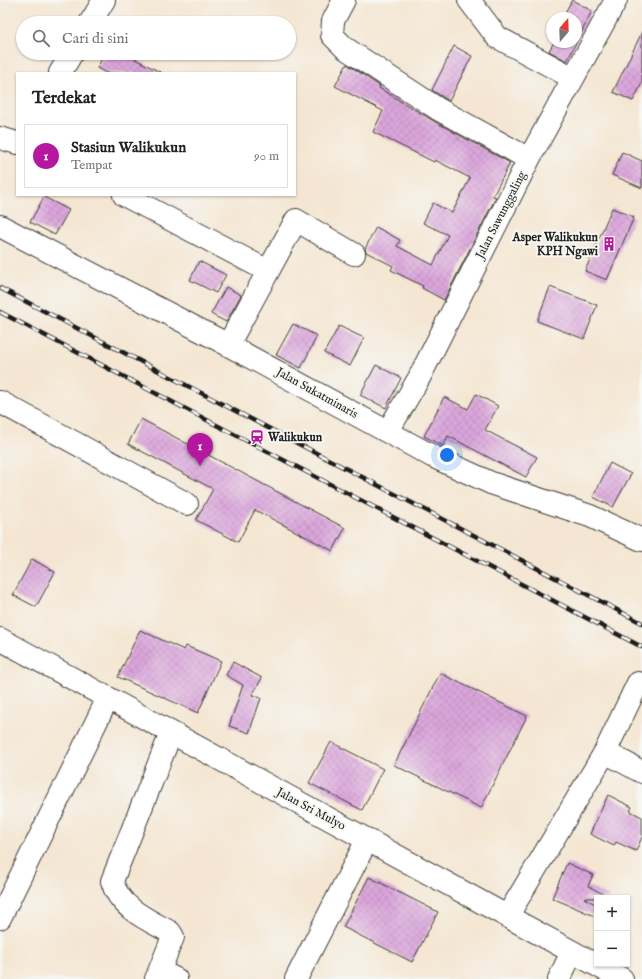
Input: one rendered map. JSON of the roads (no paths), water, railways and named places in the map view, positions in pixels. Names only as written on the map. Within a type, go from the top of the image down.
[{"type":"street","points":[[94,16],[104,0]]},
{"type":"street","points":[[344,0],[333,21],[332,35],[345,48],[438,109],[529,159]]},
{"type":"street","points":[[469,0],[497,38],[573,78]]},
{"type":"street","name":"Jalan Sawunggaling","points":[[388,432],[419,378],[529,159],[616,0]]},
{"type":"street","points":[[61,72],[68,60]]},
{"type":"street","points":[[0,138],[16,143]]},
{"type":"street","points":[[126,196],[268,271]]},
{"type":"street","points":[[228,345],[296,220],[354,254]]},
{"type":"street","name":"Jalan Sukatminaris","points":[[0,226],[228,345],[432,456],[491,483],[590,516],[642,540]]},
{"type":"street","points":[[0,402],[187,504]]},
{"type":"street","name":"Jalan Sri Mulyo","points":[[0,639],[367,840],[508,915],[622,979]]},
{"type":"street","points":[[508,915],[604,752],[638,683]]},
{"type":"street","points":[[0,918],[108,698]]},
{"type":"street","points":[[164,976],[173,937],[170,932],[134,911],[120,900],[114,890],[112,881],[171,733]]},
{"type":"street","points":[[604,752],[642,772]]},
{"type":"street","points":[[296,979],[367,840]]},
{"type":"street","points":[[559,979],[572,952]]},
{"type":"railway","points":[[0,288],[642,623]]},
{"type":"railway","points":[[0,312],[642,647]]},
{"type":"place","name":"Asper Walikukun KPH Ngawi","points":[[609,244]]},
{"type":"place","name":"Walikukun","points":[[257,437]]},
{"type":"place","name":"Stasiun Walikukun","points":[[200,466]]}]
